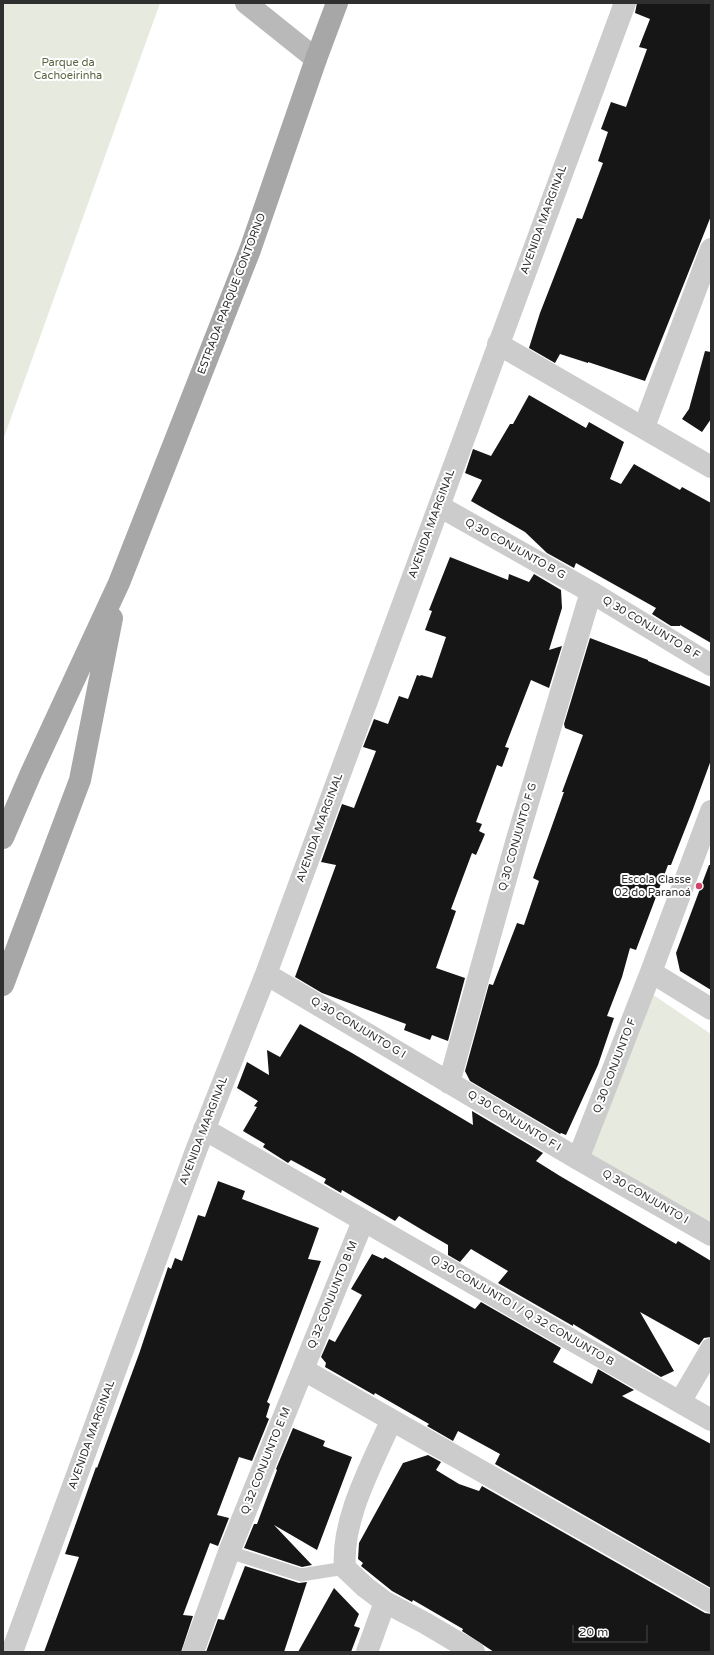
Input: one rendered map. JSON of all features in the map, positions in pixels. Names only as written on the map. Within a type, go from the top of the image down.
[{"type":"main road","name":"ESTRADA PARQUE CONTORNO","points":[[119,583],[250,250],[316,59],[337,3]]},
{"type":"main road","points":[[3,838],[31,773],[119,583]]},
{"type":"main road","points":[[3,985],[80,780],[119,583]]},
{"type":"street","points":[[246,3],[316,59]]},
{"type":"street","name":"AVENIDA MARGINAL","points":[[12,1652],[204,1129],[266,974],[625,3]]},
{"type":"street","points":[[644,427],[711,249]]},
{"type":"street","points":[[498,344],[711,467]]},
{"type":"street","name":"Q 30 CONJUNTO B G","points":[[439,506],[591,592]]},
{"type":"street","name":"Q 30 CONJUNTO B F","points":[[591,592],[711,665]]},
{"type":"street","name":"Q 30 CONJUNTO F G","points":[[449,1083],[517,840],[591,592]]},
{"type":"street","name":"Q 30 CONJUNTO F","points":[[578,1159],[651,972],[711,810]]},
{"type":"street","points":[[651,972],[711,1009]]},
{"type":"street","name":"Q 30 CONJUNTO G I","points":[[266,974],[449,1083]]},
{"type":"street","name":"Q 30 CONJUNTO F I","points":[[449,1083],[578,1159]]},
{"type":"street","name":"Q 30 CONJUNTO I / Q 32 CONJUNTO B","points":[[204,1129],[711,1420]]},
{"type":"street","name":"Q 30 CONJUNTO I","points":[[578,1159],[711,1235]]},
{"type":"street","name":"Q 32 CONJUNTO B M","points":[[304,1370],[363,1221]]},
{"type":"street","points":[[680,1402],[711,1349]]},
{"type":"street","points":[[304,1370],[391,1421],[711,1602]]},
{"type":"street","name":"Q 32 CONJUNTO E M","points":[[193,1652],[229,1552],[304,1370]]},
{"type":"street","points":[[391,1421],[353,1507],[344,1558],[345,1568],[365,1587],[385,1602],[425,1623],[474,1652]]},
{"type":"street","points":[[366,1652],[385,1602]]},
{"type":"lane","points":[[229,1552],[301,1576],[345,1568]]},
{"type":"green space","name":"Parque da Cachoeirinha","points":[[3,3],[160,3],[3,440]]},
{"type":"green space","points":[[649,992],[711,1034],[711,1230],[577,1154]]},
{"type":"building","points":[[637,3],[711,3],[711,216],[645,381],[560,354],[555,363],[529,348],[540,313],[577,218],[582,219],[603,163],[598,161],[608,132],[601,129],[611,102],[626,107],[647,49],[639,47],[650,19],[635,13]]},
{"type":"building","points":[[705,351],[711,352],[711,419],[702,432],[682,419],[689,409]]},
{"type":"building","points":[[529,395],[586,428],[589,422],[624,442],[610,479],[621,484],[634,464],[680,490],[682,487],[711,503],[711,643],[680,625],[671,626],[652,614],[656,608],[576,563],[574,568],[547,553],[525,532],[471,501],[482,480],[465,473],[473,449],[491,456],[510,424],[513,424]]},
{"type":"building","points":[[450,557],[508,580],[509,574],[529,582],[534,574],[561,590],[562,608],[549,650],[562,646],[549,688],[531,680],[505,747],[509,748],[502,767],[497,765],[476,822],[482,824],[479,831],[485,834],[476,855],[472,853],[451,909],[456,911],[436,968],[465,978],[448,1041],[432,1035],[430,1040],[404,1030],[406,1024],[322,993],[295,977],[336,865],[321,862],[342,804],[354,808],[376,751],[363,747],[374,719],[388,724],[399,696],[408,699],[417,675],[432,678],[446,637],[425,630],[432,611],[429,610]]},
{"type":"building","points":[[590,638],[648,660],[711,687],[711,760],[671,865],[668,865],[636,950],[630,948],[622,977],[607,1016],[614,1018],[598,1065],[566,1135],[560,1134],[470,1081],[465,1071],[489,984],[493,985],[517,923],[524,925],[539,881],[533,878],[583,735],[565,728],[564,724]]},
{"type":"building","points":[[709,865],[711,865],[711,990],[680,971],[676,953]]},
{"type":"building","points":[[300,1024],[473,1125],[472,1111],[543,1153],[536,1161],[676,1244],[678,1241],[711,1261],[711,1337],[704,1338],[699,1345],[640,1312],[674,1371],[661,1377],[573,1324],[573,1326],[498,1283],[508,1271],[471,1249],[460,1262],[448,1255],[448,1245],[399,1216],[395,1221],[342,1190],[341,1193],[324,1183],[326,1179],[291,1160],[288,1163],[263,1147],[265,1144],[243,1131],[257,1107],[254,1106],[258,1101],[237,1088],[247,1062],[269,1075],[267,1050],[280,1057]]},
{"type":"building","points":[[218,1181],[245,1191],[242,1199],[319,1228],[308,1259],[321,1261],[267,1402],[270,1404],[266,1417],[269,1419],[252,1461],[239,1457],[217,1515],[229,1518],[218,1546],[210,1543],[183,1615],[193,1616],[181,1652],[44,1652],[79,1557],[65,1554],[139,1354],[168,1267],[171,1269],[175,1258],[182,1261],[198,1215],[205,1217]]},
{"type":"building","points":[[372,1254],[383,1259],[385,1257],[475,1309],[481,1302],[561,1348],[553,1362],[592,1384],[598,1369],[634,1390],[622,1396],[711,1444],[711,1588],[495,1464],[500,1454],[458,1431],[453,1441],[427,1426],[429,1424],[375,1393],[374,1395],[325,1367],[326,1363],[321,1357],[329,1339],[335,1342],[362,1295],[351,1289]]},
{"type":"building","points":[[293,1428],[325,1441],[323,1446],[352,1457],[317,1550],[274,1525],[312,1565],[302,1567],[244,1548],[254,1524],[257,1524],[277,1470],[276,1469]]},
{"type":"building","points":[[428,1455],[441,1462],[436,1470],[459,1484],[479,1491],[482,1486],[705,1613],[711,1614],[711,1652],[494,1652],[462,1631],[463,1629],[413,1600],[412,1602],[392,1591],[361,1566],[363,1563],[358,1559],[359,1543],[403,1463]]},
{"type":"building","points":[[245,1566],[299,1583],[307,1582],[284,1652],[206,1652],[218,1619],[224,1620]]},
{"type":"building","points":[[334,1588],[359,1614],[354,1626],[360,1628],[351,1652],[298,1652]]},
{"type":"place","name":"Escola Classe 02 do Paranoá","points":[[699,886]]}]
